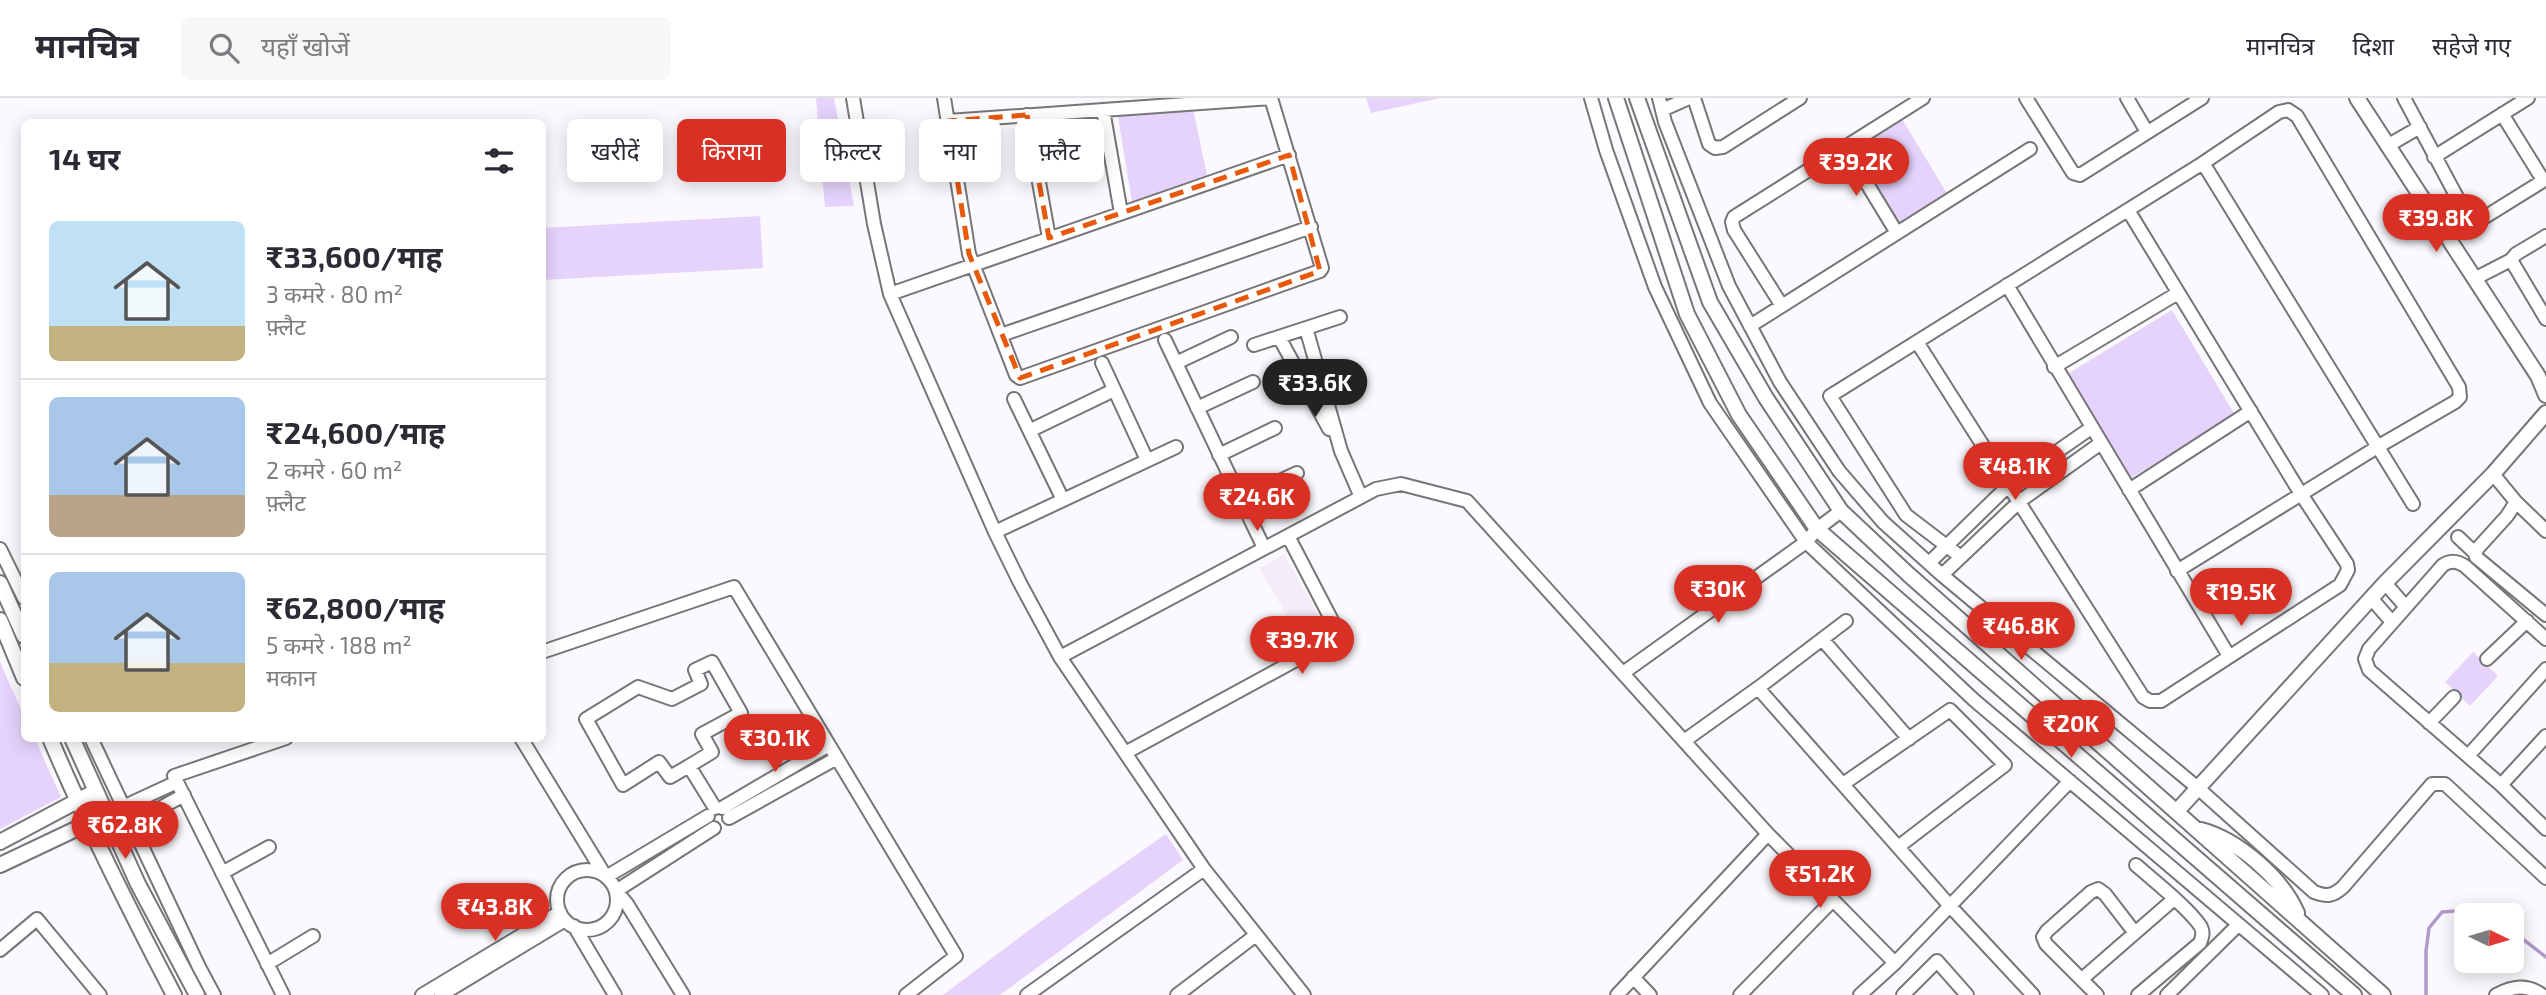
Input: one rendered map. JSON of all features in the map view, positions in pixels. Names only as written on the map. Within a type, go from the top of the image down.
[{"type":"street","points":[[853,98],[874,224],[890,294],[995,532],[1060,657],[1204,869],[1304,995]]},
{"type":"street","points":[[944,98],[948,119]]},
{"type":"street","points":[[958,182],[969,254],[1016,375],[1020,378],[1320,271],[1322,263],[1271,98],[974,119]]},
{"type":"street","points":[[1591,98],[1606,150],[1655,287],[1710,403],[1806,542],[1974,701],[2322,995],[2337,980]]},
{"type":"street","points":[[1616,98],[1687,314],[1740,415],[1816,529],[2354,995]]},
{"type":"street","points":[[1637,98],[1710,302],[1766,398],[1841,511],[1908,574],[2197,829],[2217,834],[2263,867],[2285,893],[2301,922],[2383,995]]},
{"type":"street","points":[[1689,98],[1660,104],[1664,122],[1729,286],[1780,382],[1839,471],[1883,522],[1942,575],[2199,789],[2314,892],[2323,896],[2333,895],[2343,887],[2432,784],[2445,784],[2546,878]]},
{"type":"street","points":[[1695,98],[1709,144],[1715,148],[1723,147],[1800,98]]},
{"type":"street","points":[[1782,306],[1734,230],[1734,216],[1923,98]]},
{"type":"street","points":[[2026,98],[2077,174],[2084,173],[2202,98]]},
{"type":"street","points":[[2127,98],[2147,132]]},
{"type":"street","points":[[2357,98],[2538,376],[2546,395]]},
{"type":"street","points":[[2434,157],[2528,98]]},
{"type":"street","points":[[2407,99],[2434,157],[2467,216],[2473,220],[2485,217],[2545,180],[2502,114]]},
{"type":"street","points":[[1103,110],[1121,213]]},
{"type":"street","points":[[1961,557],[1906,515],[1830,396],[2203,163],[2279,112],[2288,110],[2297,116],[2459,387],[2459,397],[2455,402],[2177,571]]},
{"type":"street","points":[[1027,115],[1049,238]]},
{"type":"street","points":[[2386,146],[2420,127]]},
{"type":"street","points":[[1844,146],[1897,233]]},
{"type":"street","points":[[1750,326],[2030,149]]},
{"type":"street","points":[[890,294],[1289,155]]},
{"type":"street","points":[[2203,163],[2413,504]]},
{"type":"street","points":[[1917,341],[2143,697],[2150,701],[2161,701],[2340,585],[2348,570],[2347,564],[2301,494],[2127,210]]},
{"type":"street","points":[[1001,335],[1311,227]]},
{"type":"street","points":[[2474,279],[2511,260],[2516,254],[2546,236]]},
{"type":"street","points":[[2511,260],[2546,318]]},
{"type":"street","points":[[2007,285],[2228,656]]},
{"type":"street","points":[[2054,367],[2178,293]]},
{"type":"street","points":[[2534,300],[2546,293]]},
{"type":"street","points":[[1254,345],[1340,317]]},
{"type":"street","points":[[1306,328],[1341,451]]},
{"type":"street","points":[[1176,363],[1231,337]]},
{"type":"street","points":[[1279,337],[1341,451],[1361,497]]},
{"type":"street","points":[[1165,340],[1264,548]]},
{"type":"street","points":[[1102,363],[1147,460]]},
{"type":"street","points":[[1197,408],[1253,382]]},
{"type":"street","points":[[1031,430],[1114,390]]},
{"type":"street","points":[[1014,399],[1063,500]]},
{"type":"street","points":[[2129,490],[2251,411]]},
{"type":"street","points":[[2177,811],[2385,583],[2493,474],[2546,413]]},
{"type":"street","points":[[1219,455],[1275,428]]},
{"type":"street","points":[[1929,563],[2009,485],[2091,428]]},
{"type":"street","points":[[1942,575],[2020,501],[2101,443]]},
{"type":"street","points":[[995,532],[1176,447]]},
{"type":"street","points":[[1241,499],[1297,473]]},
{"type":"street","points":[[2493,474],[2516,502],[2546,531]]},
{"type":"street","points":[[1060,657],[1376,489],[1401,484],[1467,501],[1768,834],[1895,963]]},
{"type":"street","points":[[2475,553],[2516,502]]},
{"type":"street","points":[[1623,673],[1806,542],[1816,529],[1841,511]]},
{"type":"street","points":[[1125,753],[1340,636],[1287,536]]},
{"type":"street","points":[[2458,537],[2476,557],[2546,615]]},
{"type":"street","points":[[0,549],[21,592]]},
{"type":"street","points":[[2546,639],[2465,566],[2454,562],[2443,565],[2392,622],[2369,649],[2366,664],[2546,829]]},
{"type":"street","points":[[0,583],[21,629]]},
{"type":"street","points":[[2385,583],[2406,607]]},
{"type":"street","points":[[546,651],[734,587],[956,956],[906,995]]},
{"type":"street","points":[[2371,598],[2392,622]]},
{"type":"street","points":[[0,621],[21,671]]},
{"type":"street","points":[[1684,741],[1846,621]]},
{"type":"street","points":[[2487,659],[2527,621]]},
{"type":"street","points":[[1822,639],[1909,739]]},
{"type":"street","points":[[712,662],[741,713],[702,734],[712,752],[689,766],[670,777],[659,762],[623,785],[586,719],[638,687],[672,699],[701,684],[695,670],[712,662]]},
{"type":"street","points":[[2468,756],[2546,669]]},
{"type":"street","points":[[1758,688],[2032,995]]},
{"type":"street","points":[[2430,723],[2454,697]]},
{"type":"street","points":[[1843,784],[1950,710],[2005,765],[1898,847]]},
{"type":"street","points":[[2501,785],[2546,736]]},
{"type":"street","points":[[52,742],[76,801],[174,995]]},
{"type":"street","points":[[74,742],[138,884],[197,995]]},
{"type":"street","points":[[93,742],[214,995]]},
{"type":"street","points":[[274,742],[174,776],[283,995]]},
{"type":"street","points":[[523,742],[682,995]]},
{"type":"street","points":[[606,877],[829,745]]},
{"type":"street","points":[[714,828],[709,823],[718,812],[837,758]]},
{"type":"street","points":[[616,891],[714,828],[725,827],[689,766]]},
{"type":"street","points":[[1860,995],[1895,963],[2070,781]]},
{"type":"street","points":[[123,807],[177,782]]},
{"type":"street","points":[[0,842],[96,791]]},
{"type":"street","points":[[131,824],[184,795]]},
{"type":"street","points":[[0,865],[106,815]]},
{"type":"street","points":[[1617,995],[1768,834]]},
{"type":"street","points":[[222,873],[269,847]]},
{"type":"street","points":[[2136,865],[2174,899],[2201,928],[2203,935],[2200,943],[2138,995]]},
{"type":"street","points":[[606,877],[588,869],[570,875],[558,891],[557,902],[615,995]]},
{"type":"street","points":[[1027,995],[1204,869]]},
{"type":"street","points":[[2097,995],[2046,944],[2043,937],[2082,900],[2098,889],[2136,933]]},
{"type":"street","points":[[422,995],[566,920],[594,929],[603,925],[615,910],[616,891]]},
{"type":"street","points":[[2082,979],[2174,899]]},
{"type":"street","points":[[1740,995],[1833,900]]},
{"type":"street","points":[[0,950],[37,919],[100,995]]},
{"type":"street","points":[[441,995],[566,920]]},
{"type":"street","points":[[2167,995],[2238,925]]},
{"type":"street","points":[[1177,995],[1256,934]]},
{"type":"street","points":[[267,964],[313,936]]},
{"type":"street","points":[[1903,995],[1937,961],[1967,995]]},
{"type":"street","points":[[1633,977],[1650,995]]},
{"type":"street","points":[[2496,995],[2522,987],[2531,988],[2542,995]]},
{"type":"highlighted area","points":[[1027,115],[1049,238],[1289,155],[1320,271],[1020,378],[969,254],[948,121]]},
{"type":"shaded area","points":[[816,98],[834,98],[838,119],[818,119]]},
{"type":"shaded area","points":[[1366,98],[1440,98],[1371,113]]},
{"type":"shaded area","points":[[1193,109],[1207,175],[1132,202],[1118,117]]},
{"type":"shaded area","points":[[1902,119],[1948,195],[1898,224],[1854,148]]},
{"type":"shaded area","points":[[823,182],[850,182],[854,206],[825,207]]},
{"type":"shaded area","points":[[760,216],[763,268],[546,280],[546,228]]},
{"type":"shaded area","points":[[2172,310],[2235,415],[2124,482],[2061,378]]},
{"type":"shaded area","points":[[1284,554],[1331,637],[1307,650],[1259,568]]},
{"type":"shaded area","points":[[2473,652],[2498,676],[2470,706],[2445,682]]},
{"type":"shaded area","points":[[0,662],[21,709],[21,742],[36,742],[61,797],[0,829]]},
{"type":"shaded area","points":[[1166,834],[1183,860],[1000,995],[943,995],[1040,922]]},
{"type":"waterway","points":[[2426,995],[2429,928],[2442,912],[2454,911]]},
{"type":"waterway","points":[[2524,940],[2546,957]]}]
